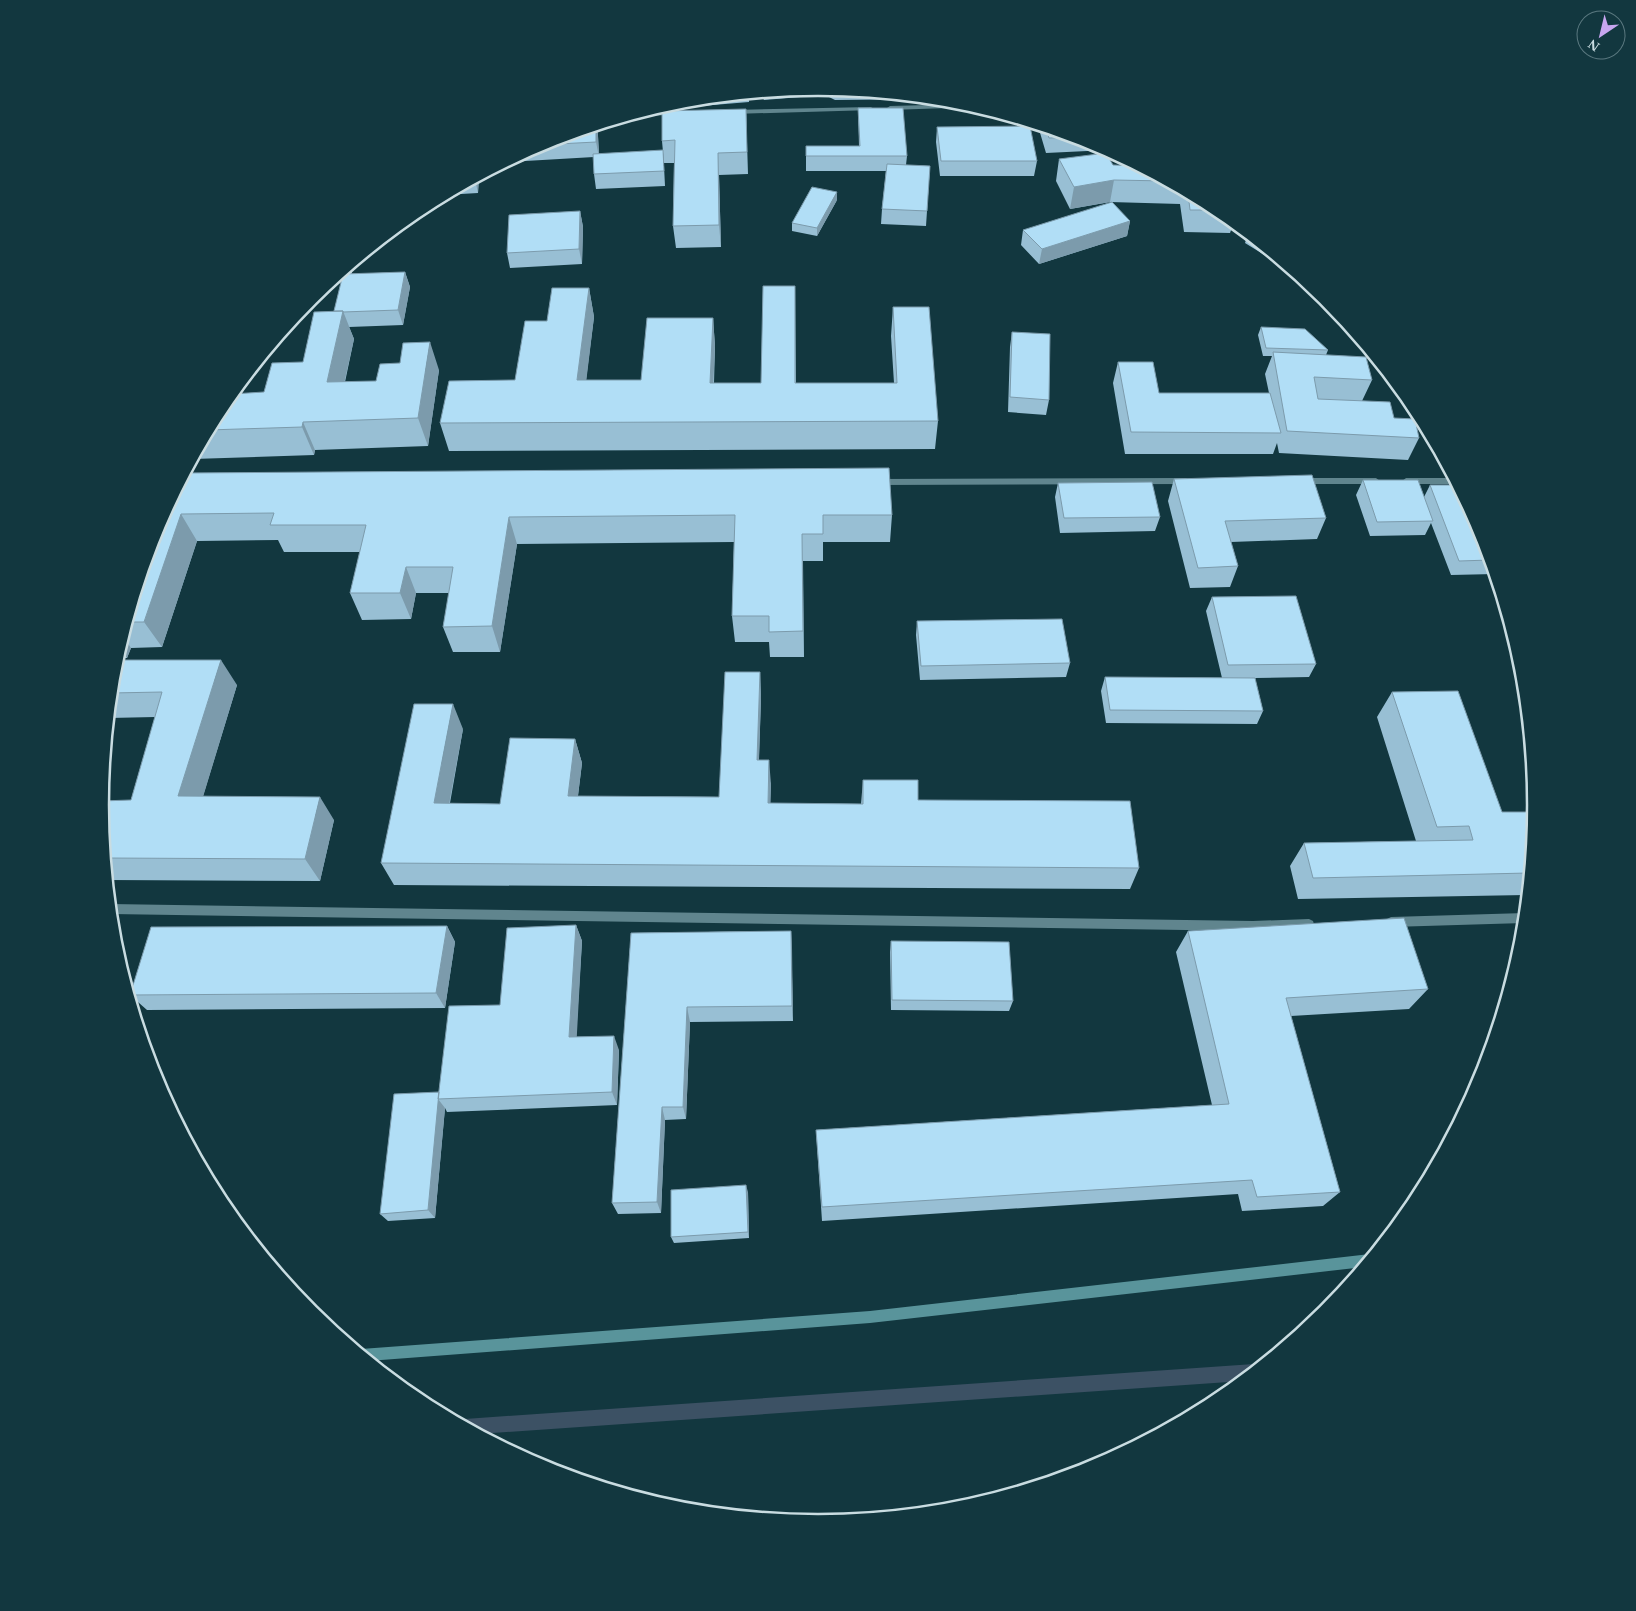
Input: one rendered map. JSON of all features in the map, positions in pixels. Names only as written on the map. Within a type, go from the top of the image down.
[{"type":"street","points":[[886,108],[938,107]]},
{"type":"street","points":[[720,113],[877,109]]},
{"type":"street","points":[[660,114],[681,114]]},
{"type":"street","points":[[867,482],[1196,481]]},
{"type":"street","points":[[1295,481],[1385,481]]},
{"type":"street","points":[[1395,481],[1448,481]]},
{"type":"street","points":[[117,909],[1254,926],[1321,924]]},
{"type":"street","points":[[1380,922],[1518,918]]},
{"type":"street","points":[[369,1354],[870,1317],[1361,1261]]},
{"type":"building","points":[[858,108],[903,108],[907,156],[806,156],[806,146],[860,146]]},
{"type":"building","points":[[746,109],[747,152],[718,153],[719,225],[673,226],[675,140],[662,141],[662,114],[677,111]]},
{"type":"building","points":[[1021,126],[1031,129],[1037,161],[941,161],[937,127]]},
{"type":"building","points":[[596,132],[596,142],[564,144]]},
{"type":"building","points":[[663,150],[664,171],[594,174],[593,154]]},
{"type":"building","points":[[1098,154],[1110,159],[1113,165],[1124,165],[1154,181],[1114,180],[1074,187],[1059,159]]},
{"type":"building","points":[[887,164],[930,166],[927,211],[882,209]]},
{"type":"building","points":[[812,187],[837,192],[817,228],[792,223]]},
{"type":"building","points":[[1189,201],[1203,210],[1190,210]]},
{"type":"building","points":[[1112,202],[1130,221],[1042,249],[1023,230]]},
{"type":"building","points":[[580,211],[579,249],[507,253],[509,215]]},
{"type":"building","points":[[405,272],[398,310],[334,311],[342,280],[348,274]]},
{"type":"building","points":[[763,286],[795,286],[795,383],[897,383],[893,307],[929,307],[938,421],[440,423],[449,381],[515,380],[525,321],[547,321],[552,288],[589,288],[577,380],[641,380],[647,318],[713,318],[710,383],[761,383]]},
{"type":"building","points":[[343,311],[327,382],[376,381],[380,364],[400,363],[403,343],[430,342],[418,418],[303,422],[302,427],[217,430],[241,393],[264,392],[272,363],[303,362],[314,312]]},
{"type":"building","points":[[1261,327],[1305,329],[1328,350],[1266,348]]},
{"type":"building","points":[[1012,332],[1050,334],[1049,400],[1010,397]]},
{"type":"building","points":[[1273,352],[1366,357],[1372,380],[1314,377],[1318,399],[1390,402],[1394,418],[1413,419],[1419,438],[1287,431]]},
{"type":"building","points":[[1118,362],[1153,362],[1159,393],[1270,393],[1281,433],[1131,432]]},
{"type":"building","points":[[889,468],[892,515],[823,515],[823,534],[802,534],[803,631],[769,632],[769,616],[732,616],[735,515],[509,517],[492,626],[443,627],[453,567],[406,567],[400,593],[350,593],[366,525],[270,525],[274,513],[181,514],[144,622],[133,622],[146,578],[163,534],[192,473]]},
{"type":"building","points":[[1312,475],[1326,518],[1225,521],[1238,566],[1198,568],[1174,479]]},
{"type":"building","points":[[1363,480],[1418,480],[1433,521],[1377,522]]},
{"type":"building","points":[[1152,482],[1160,517],[1064,518],[1058,483]]},
{"type":"building","points":[[1430,485],[1450,485],[1483,560],[1459,561]]},
{"type":"building","points":[[1296,596],[1316,664],[1228,665],[1212,597]]},
{"type":"building","points":[[1062,619],[1070,663],[921,666],[917,621]]},
{"type":"building","points":[[124,660],[221,660],[178,796],[320,797],[305,859],[111,858],[109,801],[131,800],[162,692],[118,693]]},
{"type":"building","points":[[725,672],[760,672],[757,760],[769,760],[768,803],[863,804],[863,780],[918,780],[918,800],[1130,801],[1139,868],[381,863],[414,704],[453,704],[434,803],[500,804],[510,738],[575,739],[568,796],[719,797]]},
{"type":"building","points":[[1105,677],[1255,678],[1263,711],[1110,710]]},
{"type":"building","points":[[1458,691],[1502,812],[1527,812],[1524,873],[1313,878],[1304,843],[1473,840],[1469,826],[1437,827],[1392,692]]},
{"type":"building","points":[[1404,918],[1428,989],[1286,998],[1340,1192],[1257,1197],[1252,1180],[822,1207],[816,1130],[1229,1104],[1188,931]]},
{"type":"building","points":[[576,925],[569,1037],[614,1036],[612,1092],[438,1099],[449,1006],[500,1005],[507,928]]},
{"type":"building","points":[[447,926],[436,993],[135,995],[132,987],[151,927]]},
{"type":"building","points":[[791,931],[792,1006],[687,1007],[683,1107],[662,1107],[657,1202],[612,1203],[631,933]]},
{"type":"building","points":[[891,941],[1009,942],[1013,1001],[892,1000]]},
{"type":"building","points":[[439,1092],[428,1210],[380,1214],[394,1094]]},
{"type":"building","points":[[746,1185],[748,1232],[671,1237],[671,1190]]},
{"type":"waterway","points":[[475,1426],[1243,1373]]}]
